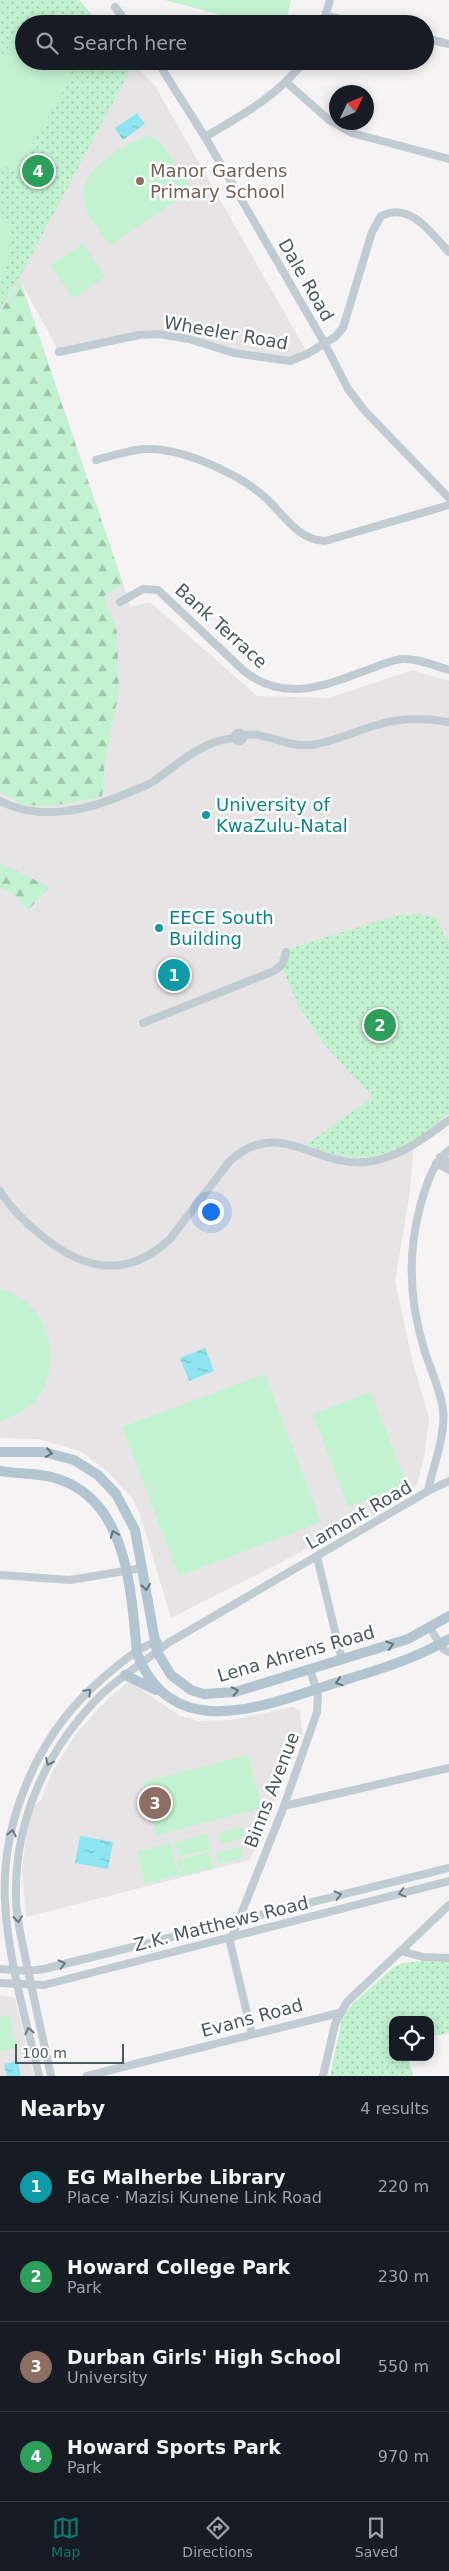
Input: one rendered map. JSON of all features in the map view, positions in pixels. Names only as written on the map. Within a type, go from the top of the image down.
[{"type":"main road","name":"Lena Ahrens Road","points":[[0,1452],[44,1452],[74,1460],[98,1475],[116,1494],[135,1530],[156,1647],[171,1675],[191,1690],[204,1694],[235,1692],[408,1639],[449,1616]]},
{"type":"main road","name":"Lena Ahrens Road","points":[[0,1471],[48,1476],[72,1484],[89,1495],[106,1517],[127,1572],[137,1652],[141,1663],[152,1682],[164,1694],[181,1704],[213,1712],[252,1708],[424,1654],[444,1642]]},
{"type":"main road","points":[[125,1675],[164,1694]]},
{"type":"street","points":[[326,15],[330,0]]},
{"type":"street","points":[[115,7],[121,15]]},
{"type":"street","points":[[434,40],[449,44]]},
{"type":"street","name":"Dale Road","points":[[163,70],[205,137],[324,342],[348,389],[364,410],[449,498]]},
{"type":"street","points":[[205,137],[262,103],[286,82],[296,70]]},
{"type":"street","points":[[286,82],[329,120],[352,133],[449,159]]},
{"type":"street","name":"Wheeler Road","points":[[58,352],[139,335],[160,334],[190,339],[234,353],[290,361],[307,354],[335,337],[343,328],[372,232],[381,216],[390,212],[400,212],[418,220],[449,252]]},
{"type":"street","points":[[96,460],[147,449],[163,450],[197,460],[245,482],[266,498],[300,533],[316,540],[325,541],[449,505]]},
{"type":"street","name":"Bank Terrace","points":[[120,602],[143,589],[158,590],[244,671],[256,680],[276,688],[318,687],[401,659],[419,660],[449,670]]},
{"type":"street","points":[[0,801],[23,810],[47,813],[106,804],[148,785],[201,748],[220,740],[234,738],[239,742],[243,738],[257,736],[287,743],[311,745],[386,723],[424,720],[449,722]]},
{"type":"street","points":[[143,1022],[274,972],[283,964],[286,952]]},
{"type":"street","points":[[0,1191],[30,1227],[67,1254],[93,1265],[120,1266],[151,1256],[165,1244],[229,1162],[241,1151],[253,1145],[271,1142],[288,1144],[341,1160],[366,1162],[404,1150],[449,1120]]},
{"type":"street","points":[[438,1160],[449,1150]]},
{"type":"street","points":[[438,1160],[449,1162]]},
{"type":"street","points":[[438,1160],[449,1170]]},
{"type":"street","name":"Lamont Road","points":[[156,1647],[168,1643],[428,1491],[441,1435],[443,1412],[440,1393],[419,1332],[413,1304],[410,1272],[418,1214],[426,1188],[438,1160]]},
{"type":"street","points":[[428,1491],[449,1481]]},
{"type":"street","points":[[317,1557],[342,1660]]},
{"type":"street","points":[[0,1575],[70,1580],[143,1568]]},
{"type":"street","points":[[430,1628],[444,1642],[449,1652]]},
{"type":"street","points":[[39,2076],[14,1971],[7,1920],[6,1880],[8,1852],[16,1817],[34,1768],[50,1739],[89,1690],[137,1652],[156,1647]]},
{"type":"street","points":[[51,2076],[18,1925],[17,1859],[26,1819],[38,1786],[59,1746],[83,1714],[125,1675],[141,1663],[156,1647]]},
{"type":"street","name":"Binns Avenue","points":[[232,1936],[284,1806],[316,1712],[316,1689],[310,1669]]},
{"type":"street","points":[[50,1739],[59,1746]]},
{"type":"street","points":[[284,1806],[449,1768]]},
{"type":"street","points":[[16,1817],[26,1819]]},
{"type":"street","name":"Z.K. Matthews Road","points":[[0,1969],[28,1971],[449,1868]]},
{"type":"street","points":[[6,1880],[16,1881]]},
{"type":"street","name":"Z.K. Matthews Road","points":[[0,1983],[18,1986],[44,1985],[449,1881]]},
{"type":"street","points":[[314,1901],[318,1914]]},
{"type":"street","points":[[323,2076],[339,2013],[347,2002],[449,1905]]},
{"type":"street","points":[[232,1936],[230,1948],[252,2034]]},
{"type":"street","points":[[128,1947],[132,1962]]},
{"type":"street","points":[[401,1951],[423,1957],[449,1958]]},
{"type":"street","name":"Evans Road","points":[[87,2076],[339,2013]]},
{"type":"shaded area","points":[[0,0],[79,0],[92,15],[15,15],[15,70],[139,70],[154,84],[307,352],[289,361],[160,334],[59,352],[21,282],[131,607],[150,602],[257,696],[329,698],[413,670],[449,681],[449,1114],[414,1141],[410,1191],[395,1281],[412,1359],[429,1418],[424,1457],[417,1485],[391,1506],[171,1618],[140,1514],[132,1498],[107,1471],[80,1451],[38,1439],[0,1438]]},
{"type":"shaded area","points":[[127,1683],[131,1683],[180,1716],[199,1721],[232,1720],[292,1707],[300,1710],[302,1732],[250,1860],[26,1917],[22,1869],[28,1824],[34,1805],[41,1800],[53,1770],[76,1734],[109,1698]]},
{"type":"shaded area","points":[[0,1995],[15,1998],[34,2076],[0,2076]]},
{"type":"green space","points":[[0,0],[79,0],[92,15],[15,15],[15,70],[130,70],[19,278],[0,309]]},
{"type":"green space","points":[[165,0],[291,0],[287,15],[221,15]]},
{"type":"green space","points":[[12,41],[15,43],[15,70],[62,70],[72,76],[16,173],[0,163],[0,61]]},
{"type":"green space","points":[[150,135],[163,145],[192,190],[110,245],[88,213],[84,201],[84,190],[88,179],[105,160],[128,145]]},
{"type":"green space","points":[[0,211],[6,220],[12,246],[8,264],[0,282]]},
{"type":"green space","points":[[83,244],[105,277],[73,298],[51,265]]},
{"type":"green space","points":[[20,281],[123,584],[104,596],[117,632],[119,691],[105,760],[102,797],[52,806],[23,805],[0,791],[0,312]]},
{"type":"green space","points":[[0,863],[50,887],[28,910],[12,892],[0,888]]},
{"type":"green space","points":[[417,914],[437,918],[444,936],[449,940],[449,1114],[414,1140],[382,1154],[366,1157],[348,1156],[328,1153],[304,1146],[373,1097],[324,1044],[298,1005],[278,957],[291,948],[399,915]]},
{"type":"green space","points":[[0,1289],[17,1296],[30,1306],[40,1319],[47,1335],[50,1351],[50,1368],[45,1385],[33,1404],[0,1422]]},
{"type":"green space","points":[[265,1374],[321,1522],[179,1576],[122,1427]]},
{"type":"green space","points":[[371,1392],[407,1485],[348,1507],[313,1414]]},
{"type":"green space","points":[[248,1755],[262,1808],[157,1835],[143,1782]]},
{"type":"green space","points":[[243,1827],[245,1838],[221,1844],[218,1833]]},
{"type":"green space","points":[[207,1834],[211,1849],[179,1857],[175,1842]]},
{"type":"green space","points":[[170,1843],[179,1875],[145,1884],[137,1852]]},
{"type":"green space","points":[[241,1847],[243,1858],[219,1864],[216,1853]]},
{"type":"green space","points":[[209,1852],[213,1868],[181,1876],[177,1860]]},
{"type":"green space","points":[[424,1961],[449,1962],[449,2033],[434,2036],[434,2016],[389,2016],[389,2061],[409,2061],[413,2076],[330,2076],[342,2019],[352,2004],[394,1967],[403,1963]]},
{"type":"green space","points":[[9,2015],[17,2048],[0,2052],[0,2017]]},
{"type":"water","points":[[137,113],[145,124],[123,140],[115,128]]},
{"type":"water","points":[[205,1348],[214,1371],[189,1381],[180,1358]]},
{"type":"water","points":[[80,1836],[113,1842],[108,1869],[75,1863]]},
{"type":"water","points":[[18,2061],[21,2076],[7,2076],[4,2064]]},
{"type":"place","name":"Howard Sports Park","points":[[38,171]]},
{"type":"place","name":"Manor Gardens Primary School","points":[[140,181]]},
{"type":"place","name":"University of KwaZulu-Natal","points":[[206,815]]},
{"type":"place","name":"EECE South Building","points":[[159,928]]},
{"type":"place","name":"EG Malherbe Library","points":[[174,975]]},
{"type":"place","name":"Howard College Park","points":[[380,1025]]},
{"type":"place","name":"Durban Girls' High School","points":[[155,1803]]}]
